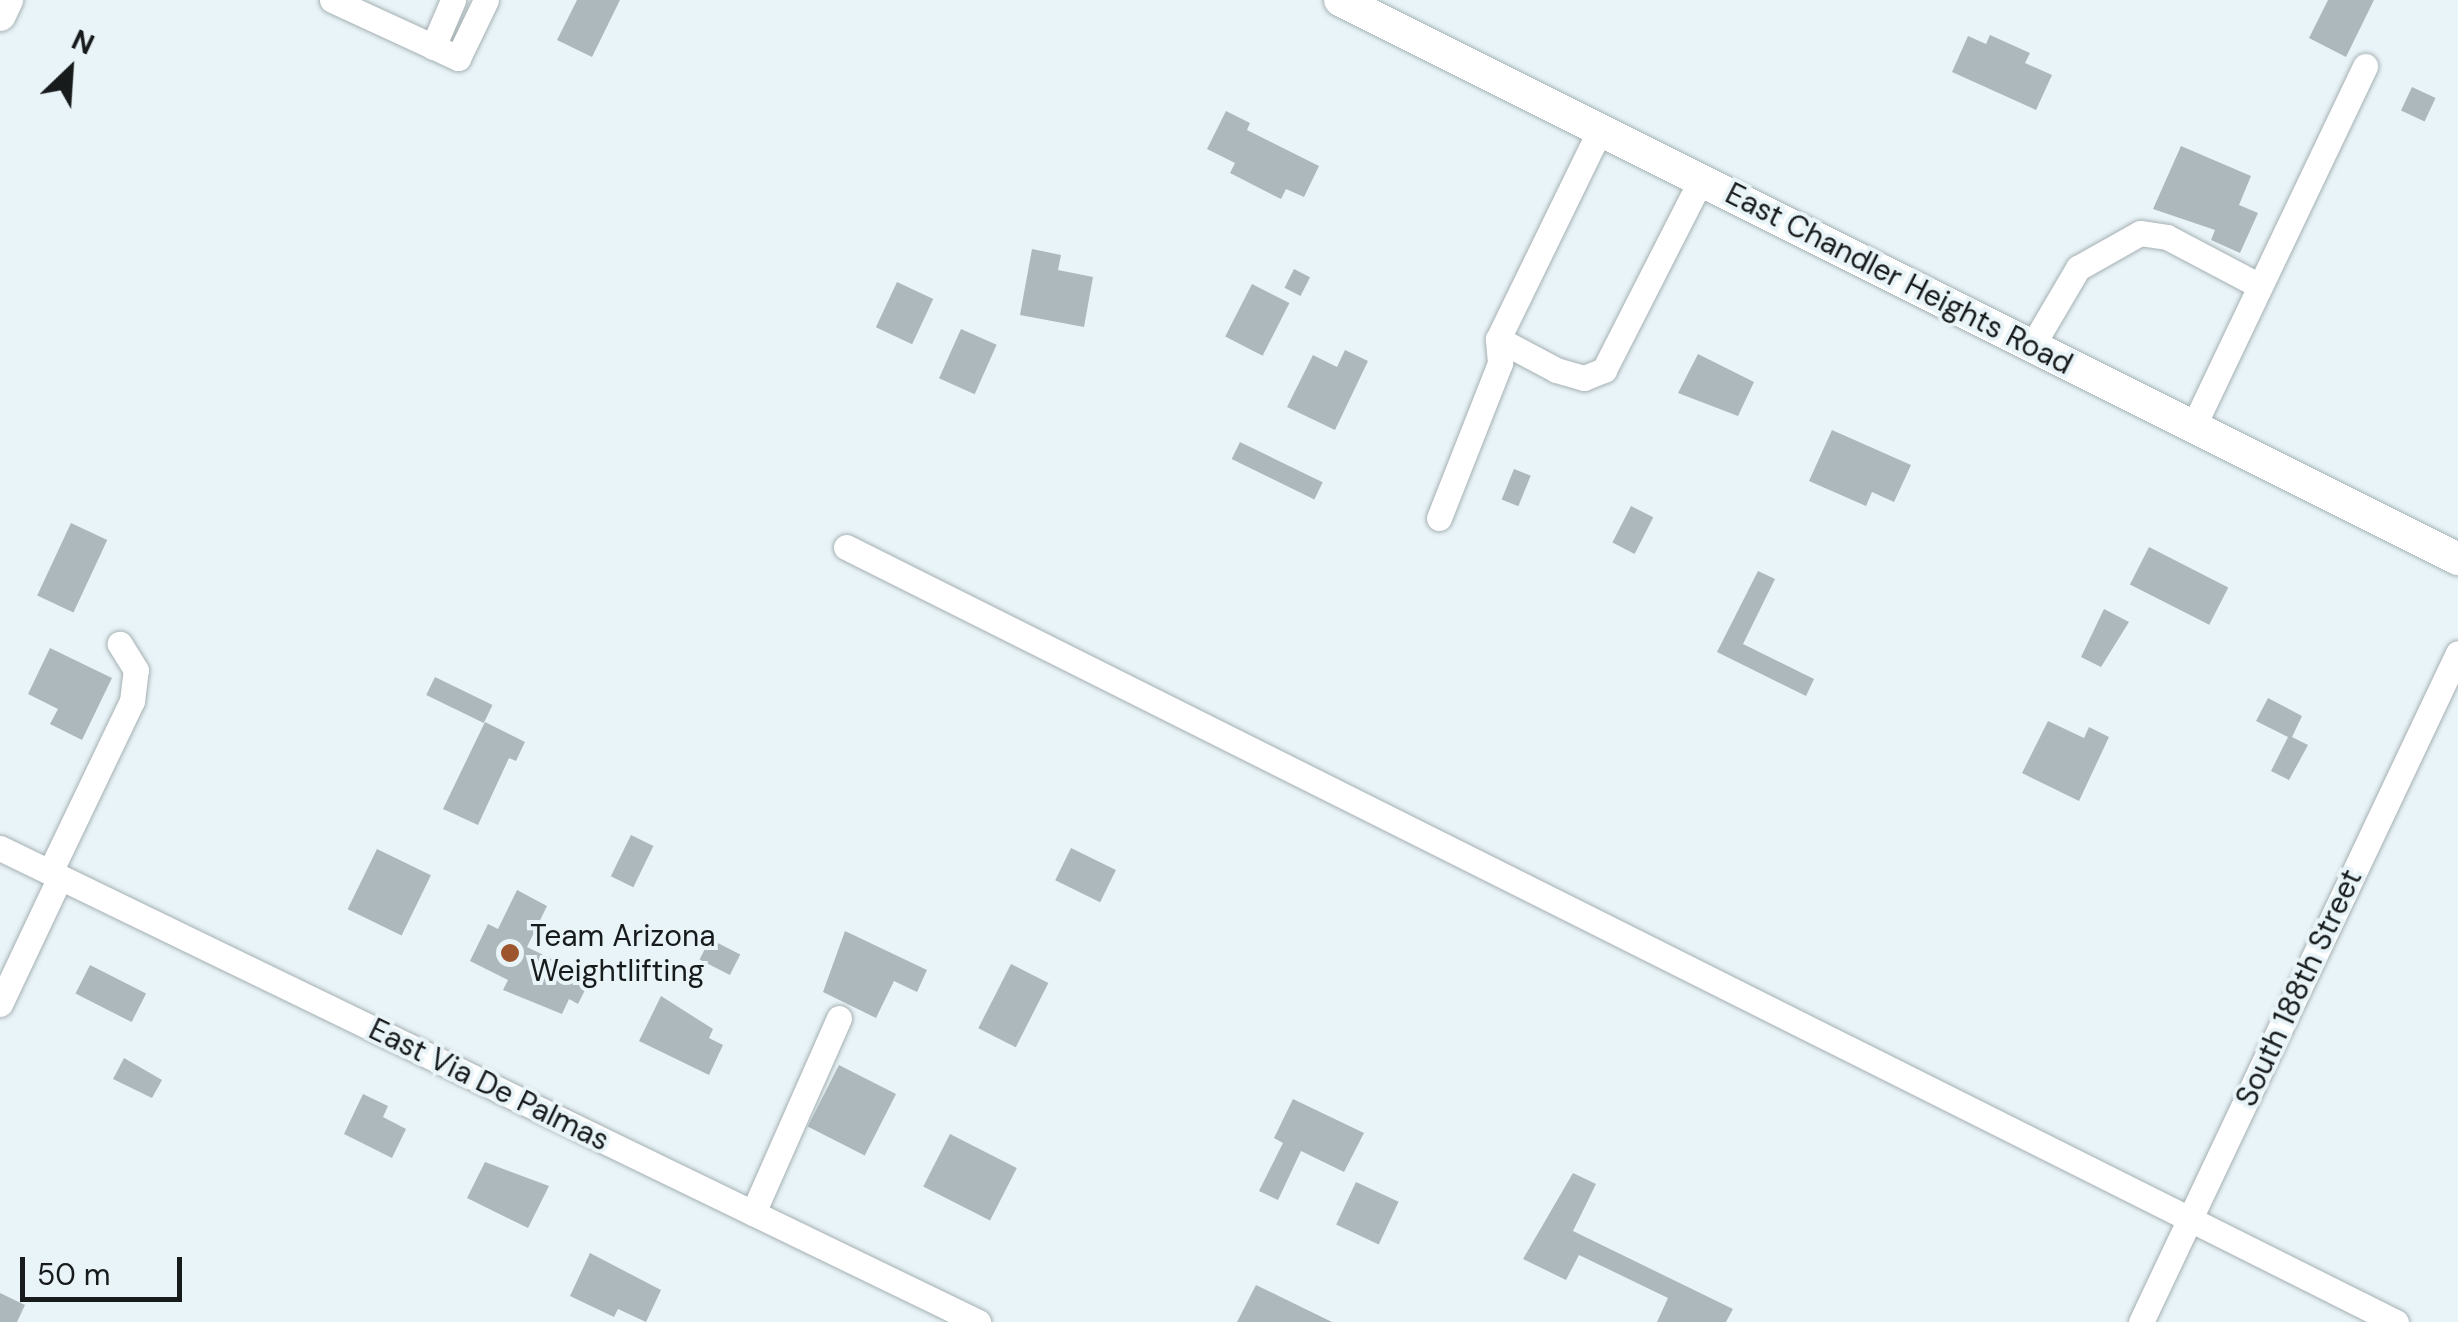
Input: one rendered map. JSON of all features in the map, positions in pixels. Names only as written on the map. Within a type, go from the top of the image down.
[{"type":"main road","points":[[0,15],[7,0]]},
{"type":"main road","name":"East Chandler Heights Road","points":[[1340,0],[2458,560]]},
{"type":"street","points":[[332,0],[458,58],[486,0]]},
{"type":"street","points":[[433,47],[453,0]]},
{"type":"street","points":[[2193,426],[2365,66]]},
{"type":"street","points":[[1439,518],[1500,363],[1498,339],[1600,130]]},
{"type":"street","points":[[1498,339],[1556,370],[1584,378],[1604,370],[1701,180]]},
{"type":"street","points":[[2032,346],[2078,268],[2140,233],[2167,236],[2260,286]]},
{"type":"street","points":[[846,547],[2188,1222],[2396,1322]]},
{"type":"street","points":[[0,1004],[132,701],[136,670],[120,644]]},
{"type":"street","name":"South 188th Street","points":[[2141,1322],[2458,654]]},
{"type":"street","name":"East Via De Palmas","points":[[0,848],[978,1322]]},
{"type":"street","points":[[753,1214],[839,1018]]},
{"type":"building","points":[[577,0],[620,0],[592,57],[557,40]]},
{"type":"building","points":[[2328,0],[2374,0],[2346,57],[2309,38]]},
{"type":"building","points":[[1990,35],[2030,53],[2025,63],[2052,75],[2036,110],[1952,72],[1968,36],[1986,44]]},
{"type":"building","points":[[2412,87],[2436,98],[2425,122],[2401,111]]},
{"type":"building","points":[[1226,111],[1250,123],[1247,130],[1319,166],[1304,197],[1286,189],[1281,199],[1230,173],[1235,163],[1207,149]]},
{"type":"building","points":[[2181,146],[2251,176],[2239,205],[2258,213],[2240,253],[2211,240],[2215,230],[2153,209]]},
{"type":"building","points":[[1032,249],[1061,255],[1058,270],[1093,277],[1084,327],[1020,315]]},
{"type":"building","points":[[1294,269],[1310,277],[1301,296],[1284,288]]},
{"type":"building","points":[[897,282],[933,299],[912,344],[876,327]]},
{"type":"building","points":[[1252,284],[1289,303],[1263,356],[1225,337]]},
{"type":"building","points":[[961,329],[997,345],[975,394],[939,378]]},
{"type":"building","points":[[1345,350],[1368,361],[1335,430],[1287,407],[1313,355],[1337,367]]},
{"type":"building","points":[[1698,354],[1754,382],[1738,416],[1678,393]]},
{"type":"building","points":[[1832,430],[1911,465],[1894,502],[1872,492],[1866,506],[1809,481]]},
{"type":"building","points":[[1240,442],[1323,482],[1314,499],[1232,459]]},
{"type":"building","points":[[1514,469],[1531,476],[1518,506],[1502,500]]},
{"type":"building","points":[[1631,506],[1653,517],[1635,554],[1612,543]]},
{"type":"building","points":[[71,523],[107,540],[73,612],[37,596]]},
{"type":"building","points":[[2149,547],[2228,587],[2209,625],[2130,584]]},
{"type":"building","points":[[1758,571],[1775,579],[1743,644],[1814,679],[1806,696],[1717,652]]},
{"type":"building","points":[[2104,609],[2129,622],[2101,667],[2081,657]]},
{"type":"building","points":[[50,648],[112,678],[82,740],[50,724],[58,709],[28,694]]},
{"type":"building","points":[[435,677],[493,705],[484,723],[426,695]]},
{"type":"building","points":[[2268,698],[2302,716],[2292,737],[2308,745],[2289,780],[2271,771],[2288,737],[2256,721]]},
{"type":"building","points":[[2048,721],[2084,738],[2089,727],[2109,737],[2079,801],[2022,773]]},
{"type":"building","points":[[485,722],[525,742],[516,761],[509,758],[478,825],[443,809]]},
{"type":"building","points":[[631,835],[653,846],[633,887],[611,876]]},
{"type":"building","points":[[1071,848],[1116,870],[1100,902],[1055,880]]},
{"type":"building","points":[[377,849],[431,875],[402,936],[348,909]]},
{"type":"building","points":[[517,890],[547,906],[527,947],[591,978],[578,1004],[569,999],[562,1014],[503,990],[508,980],[470,961],[488,924],[498,929]]},
{"type":"building","points":[[845,931],[927,970],[917,992],[894,981],[876,1018],[823,992]]},
{"type":"building","points":[[710,939],[740,954],[730,975],[700,959]]},
{"type":"building","points":[[1011,964],[1048,983],[1016,1047],[978,1028]]},
{"type":"building","points":[[90,965],[146,994],[132,1022],[75,994]]},
{"type":"building","points":[[661,996],[713,1029],[709,1038],[723,1045],[709,1075],[639,1041]]},
{"type":"building","points":[[124,1058],[162,1080],[152,1098],[113,1079]]},
{"type":"building","points":[[839,1065],[896,1094],[865,1156],[808,1126]]},
{"type":"building","points":[[363,1094],[388,1106],[383,1117],[406,1129],[392,1158],[344,1134]]},
{"type":"building","points":[[1293,1099],[1364,1133],[1344,1172],[1301,1151],[1278,1200],[1259,1191],[1283,1143],[1274,1138]]},
{"type":"building","points":[[950,1134],[1017,1168],[990,1221],[923,1187]]},
{"type":"building","points":[[485,1162],[549,1186],[528,1228],[467,1198]]},
{"type":"building","points":[[1573,1173],[1596,1184],[1573,1231],[1733,1309],[1726,1322],[1657,1322],[1668,1298],[1579,1255],[1566,1280],[1523,1259]]},
{"type":"building","points":[[1356,1182],[1399,1202],[1379,1244],[1336,1225]]},
{"type":"building","points":[[590,1253],[661,1290],[646,1322],[618,1309],[614,1317],[570,1296]]},
{"type":"building","points":[[1256,1285],[1332,1322],[1237,1322]]},
{"type":"building","points":[[0,1293],[25,1305],[17,1322],[0,1322]]},
{"type":"place","name":"Team Arizona Weightlifting","points":[[510,953]]}]
